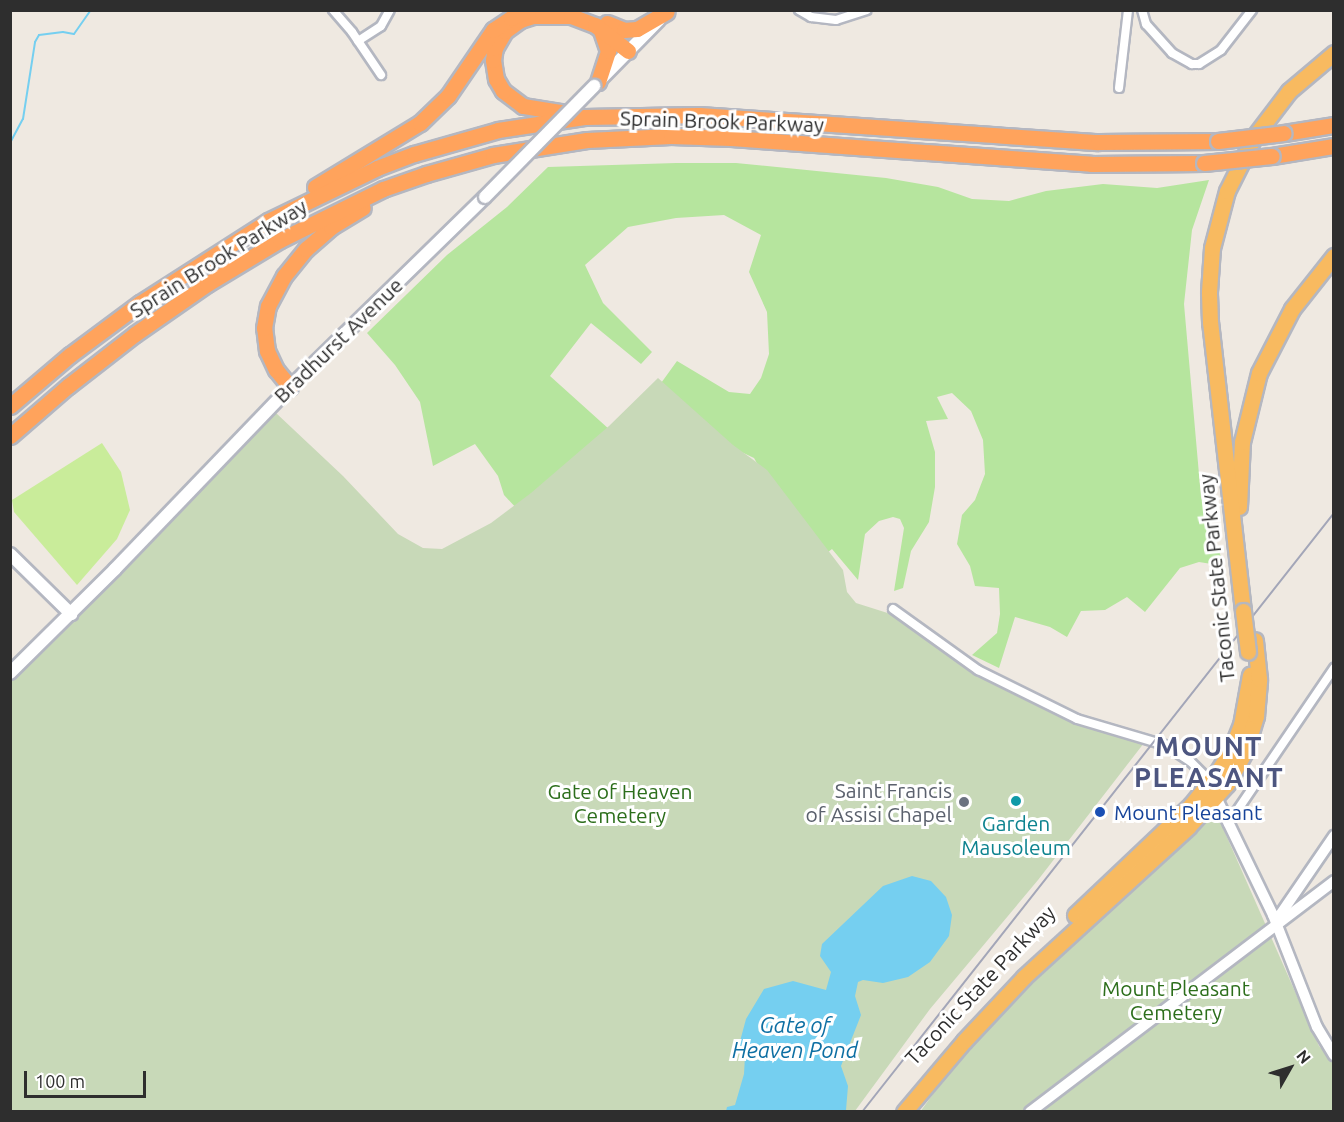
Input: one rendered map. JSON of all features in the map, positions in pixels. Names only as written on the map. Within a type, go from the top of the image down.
[{"type":"highway","points":[[268,221],[321,182],[420,123],[448,96],[493,30],[528,10]]},
{"type":"highway","points":[[579,10],[631,48]]},
{"type":"highway","points":[[593,117],[538,110],[517,103],[499,86],[493,60],[501,36],[509,27],[526,18],[563,15],[632,30],[668,11]]},
{"type":"highway","points":[[596,84],[608,48],[601,24]]},
{"type":"highway","name":"Taconic State Parkway","points":[[904,1112],[964,1041],[1024,977],[1178,837],[1216,798],[1242,758],[1252,730],[1259,687],[1210,322],[1209,277],[1213,241],[1227,191],[1254,137],[1289,92],[1334,53]]},
{"type":"highway","name":"Sprain Brook Parkway","points":[[10,406],[132,308],[268,221],[336,186],[414,154],[498,130],[593,117],[729,116],[1098,142],[1218,141],[1334,125]]},
{"type":"highway","name":"Sprain Brook Parkway","points":[[10,436],[112,351],[232,268],[333,212],[426,174],[485,157],[587,140],[652,137],[731,138],[1091,164],[1203,163],[1272,156],[1334,146]]},
{"type":"highway","points":[[290,387],[271,361],[264,340],[265,317],[278,286],[299,257],[331,228],[426,174]]},
{"type":"highway","name":"Taconic State Parkway","points":[[1247,607],[1239,486],[1247,414],[1259,373],[1281,326],[1308,286],[1334,256]]},
{"type":"highway","name":"Taconic State Parkway","points":[[893,1112],[946,1047],[999,990],[1180,816],[1211,782],[1230,752],[1243,718],[1249,690],[1252,646]]},
{"type":"main road","name":"Bradhurst Avenue","points":[[10,673],[71,614],[290,387],[486,197],[668,11]]},
{"type":"main road","points":[[10,554],[71,614]]},
{"type":"street","points":[[333,10],[381,75]]},
{"type":"street","points":[[358,41],[381,26],[390,10]]},
{"type":"street","points":[[799,10],[811,16],[836,20],[866,10]]},
{"type":"street","points":[[1119,88],[1128,10]]},
{"type":"street","points":[[1142,10],[1146,24],[1172,53],[1192,64],[1199,64],[1221,50],[1252,10]]},
{"type":"street","points":[[893,609],[916,622],[978,670],[1082,721],[1139,736],[1175,751],[1211,782],[1216,798],[1277,926],[1317,1027],[1334,1055]]},
{"type":"street","points":[[1228,824],[1332,674]]},
{"type":"street","points":[[1277,926],[1280,915],[1334,836]]},
{"type":"street","points":[[1030,1112],[1334,881]]},
{"type":"green space","points":[[736,163],[886,178],[938,187],[972,199],[1009,201],[1046,191],[1103,184],[1157,188],[1209,180],[1192,230],[1184,304],[1201,497],[1221,557],[1218,565],[1199,562],[1180,568],[1145,612],[1127,597],[1105,610],[1081,611],[1067,637],[1050,627],[1015,617],[999,668],[972,655],[997,633],[1000,614],[999,588],[975,586],[970,566],[957,544],[962,515],[975,500],[985,474],[983,440],[971,411],[952,393],[937,397],[948,419],[926,421],[935,452],[935,487],[929,522],[911,551],[903,588],[894,591],[904,528],[900,519],[893,517],[879,521],[865,534],[858,580],[832,549],[814,563],[754,458],[695,430],[651,397],[677,361],[729,392],[750,394],[761,378],[769,354],[767,312],[749,272],[761,235],[724,215],[676,218],[628,227],[585,265],[603,303],[652,352],[641,364],[591,323],[550,376],[610,430],[520,512],[504,495],[498,476],[475,444],[433,466],[420,402],[395,365],[367,333],[447,255],[507,207],[548,167]]},
{"type":"green space","name":"Gate of Heaven Cemetery","points":[[658,378],[733,445],[767,470],[843,570],[847,592],[856,603],[897,616],[956,661],[982,675],[1089,726],[1144,743],[1038,880],[930,1009],[855,1111],[11,1112],[11,681],[276,413],[343,476],[398,534],[423,548],[442,549],[491,523],[531,493],[609,426]]},
{"type":"green space","points":[[102,443],[121,472],[130,510],[117,539],[77,585],[14,512],[12,500]]},
{"type":"green space","name":"Mount Pleasant Cemetery","points":[[1215,810],[1319,1046],[1333,1061],[1333,1111],[920,1112],[973,1039]]},
{"type":"water","name":"Gate of Heaven Pond","points":[[912,876],[931,881],[946,897],[952,915],[949,936],[930,962],[908,977],[883,983],[863,980],[858,982],[855,996],[861,1015],[841,1066],[848,1086],[846,1110],[726,1111],[727,1107],[735,1105],[744,1074],[745,1056],[739,1045],[746,1019],[764,989],[793,981],[826,990],[831,972],[820,956],[822,944],[883,886]]},
{"type":"waterway","points":[[10,143],[23,119],[35,42],[39,35],[63,32],[74,34],[91,10]]},
{"type":"railway","points":[[862,1112],[1334,513]]},
{"type":"place","name":"Garden Mausoleum","points":[[1016,801]]},
{"type":"place","name":"Saint Francis of Assisi Chapel","points":[[964,802]]},
{"type":"place","name":"Mount Pleasant","points":[[1100,812]]},
{"type":"district","name":"MOUNT PLEASANT","points":[[1209,762]]}]
